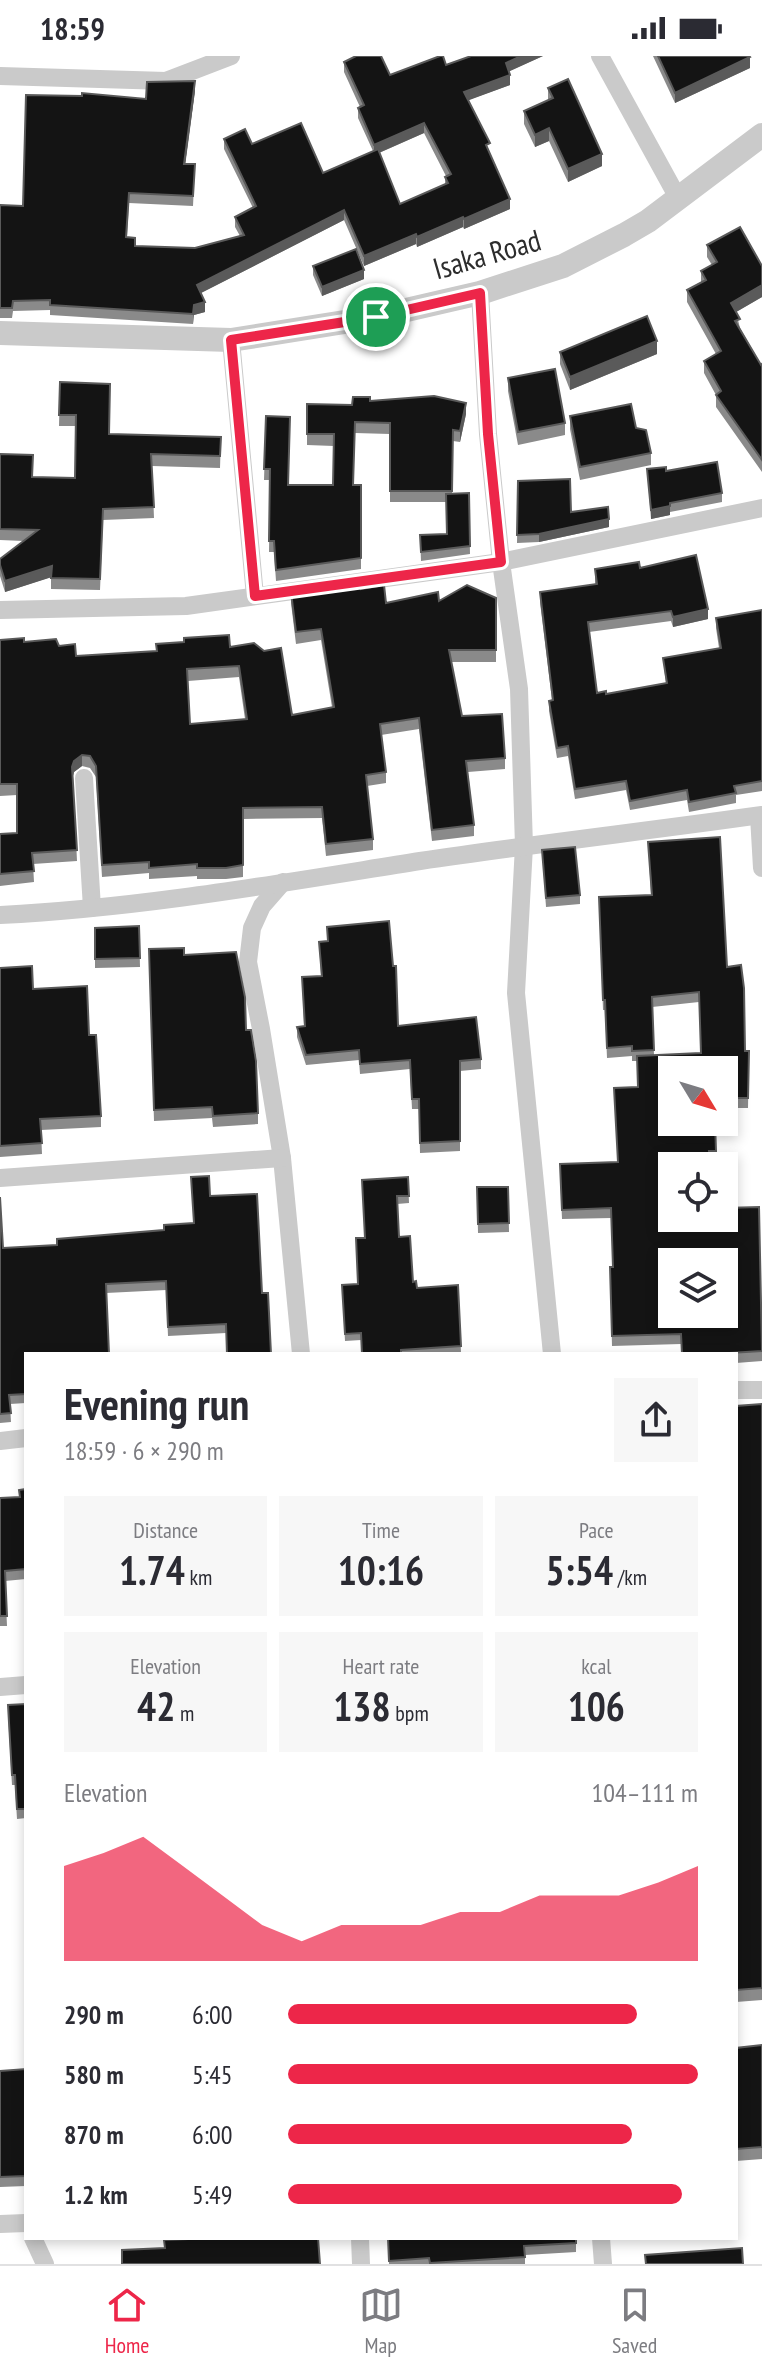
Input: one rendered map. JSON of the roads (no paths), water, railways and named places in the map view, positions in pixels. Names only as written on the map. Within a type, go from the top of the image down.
[{"type":"street","points":[[0,76],[166,81],[231,56]]},
{"type":"street","points":[[600,56],[678,198]]},
{"type":"street","name":"Isaka Road","points":[[0,333],[231,340],[376,317],[480,293],[563,266],[648,221],[762,135]]},
{"type":"street","points":[[480,293],[488,434],[501,562],[519,689],[524,846],[516,993],[552,1352]]},
{"type":"street","points":[[231,340],[255,596]]},
{"type":"street","points":[[0,610],[186,606],[501,562],[762,508]]},
{"type":"street","points":[[84,778],[92,908]]},
{"type":"street","points":[[0,915],[92,908],[524,846],[761,816],[762,868]]},
{"type":"street","points":[[283,882],[262,906],[252,928],[248,962],[282,1158],[301,1352]]},
{"type":"street","points":[[0,1178],[282,1158]]},
{"type":"street","points":[[738,1390],[762,1390]]},
{"type":"street","points":[[0,1441],[24,1438]]},
{"type":"street","points":[[0,1687],[24,1685]]},
{"type":"street","points":[[0,2224],[24,2223]]},
{"type":"street","points":[[34,2240],[45,2264]]},
{"type":"street","points":[[360,2240],[361,2264]]},
{"type":"street","points":[[601,2240],[603,2264]]}]
